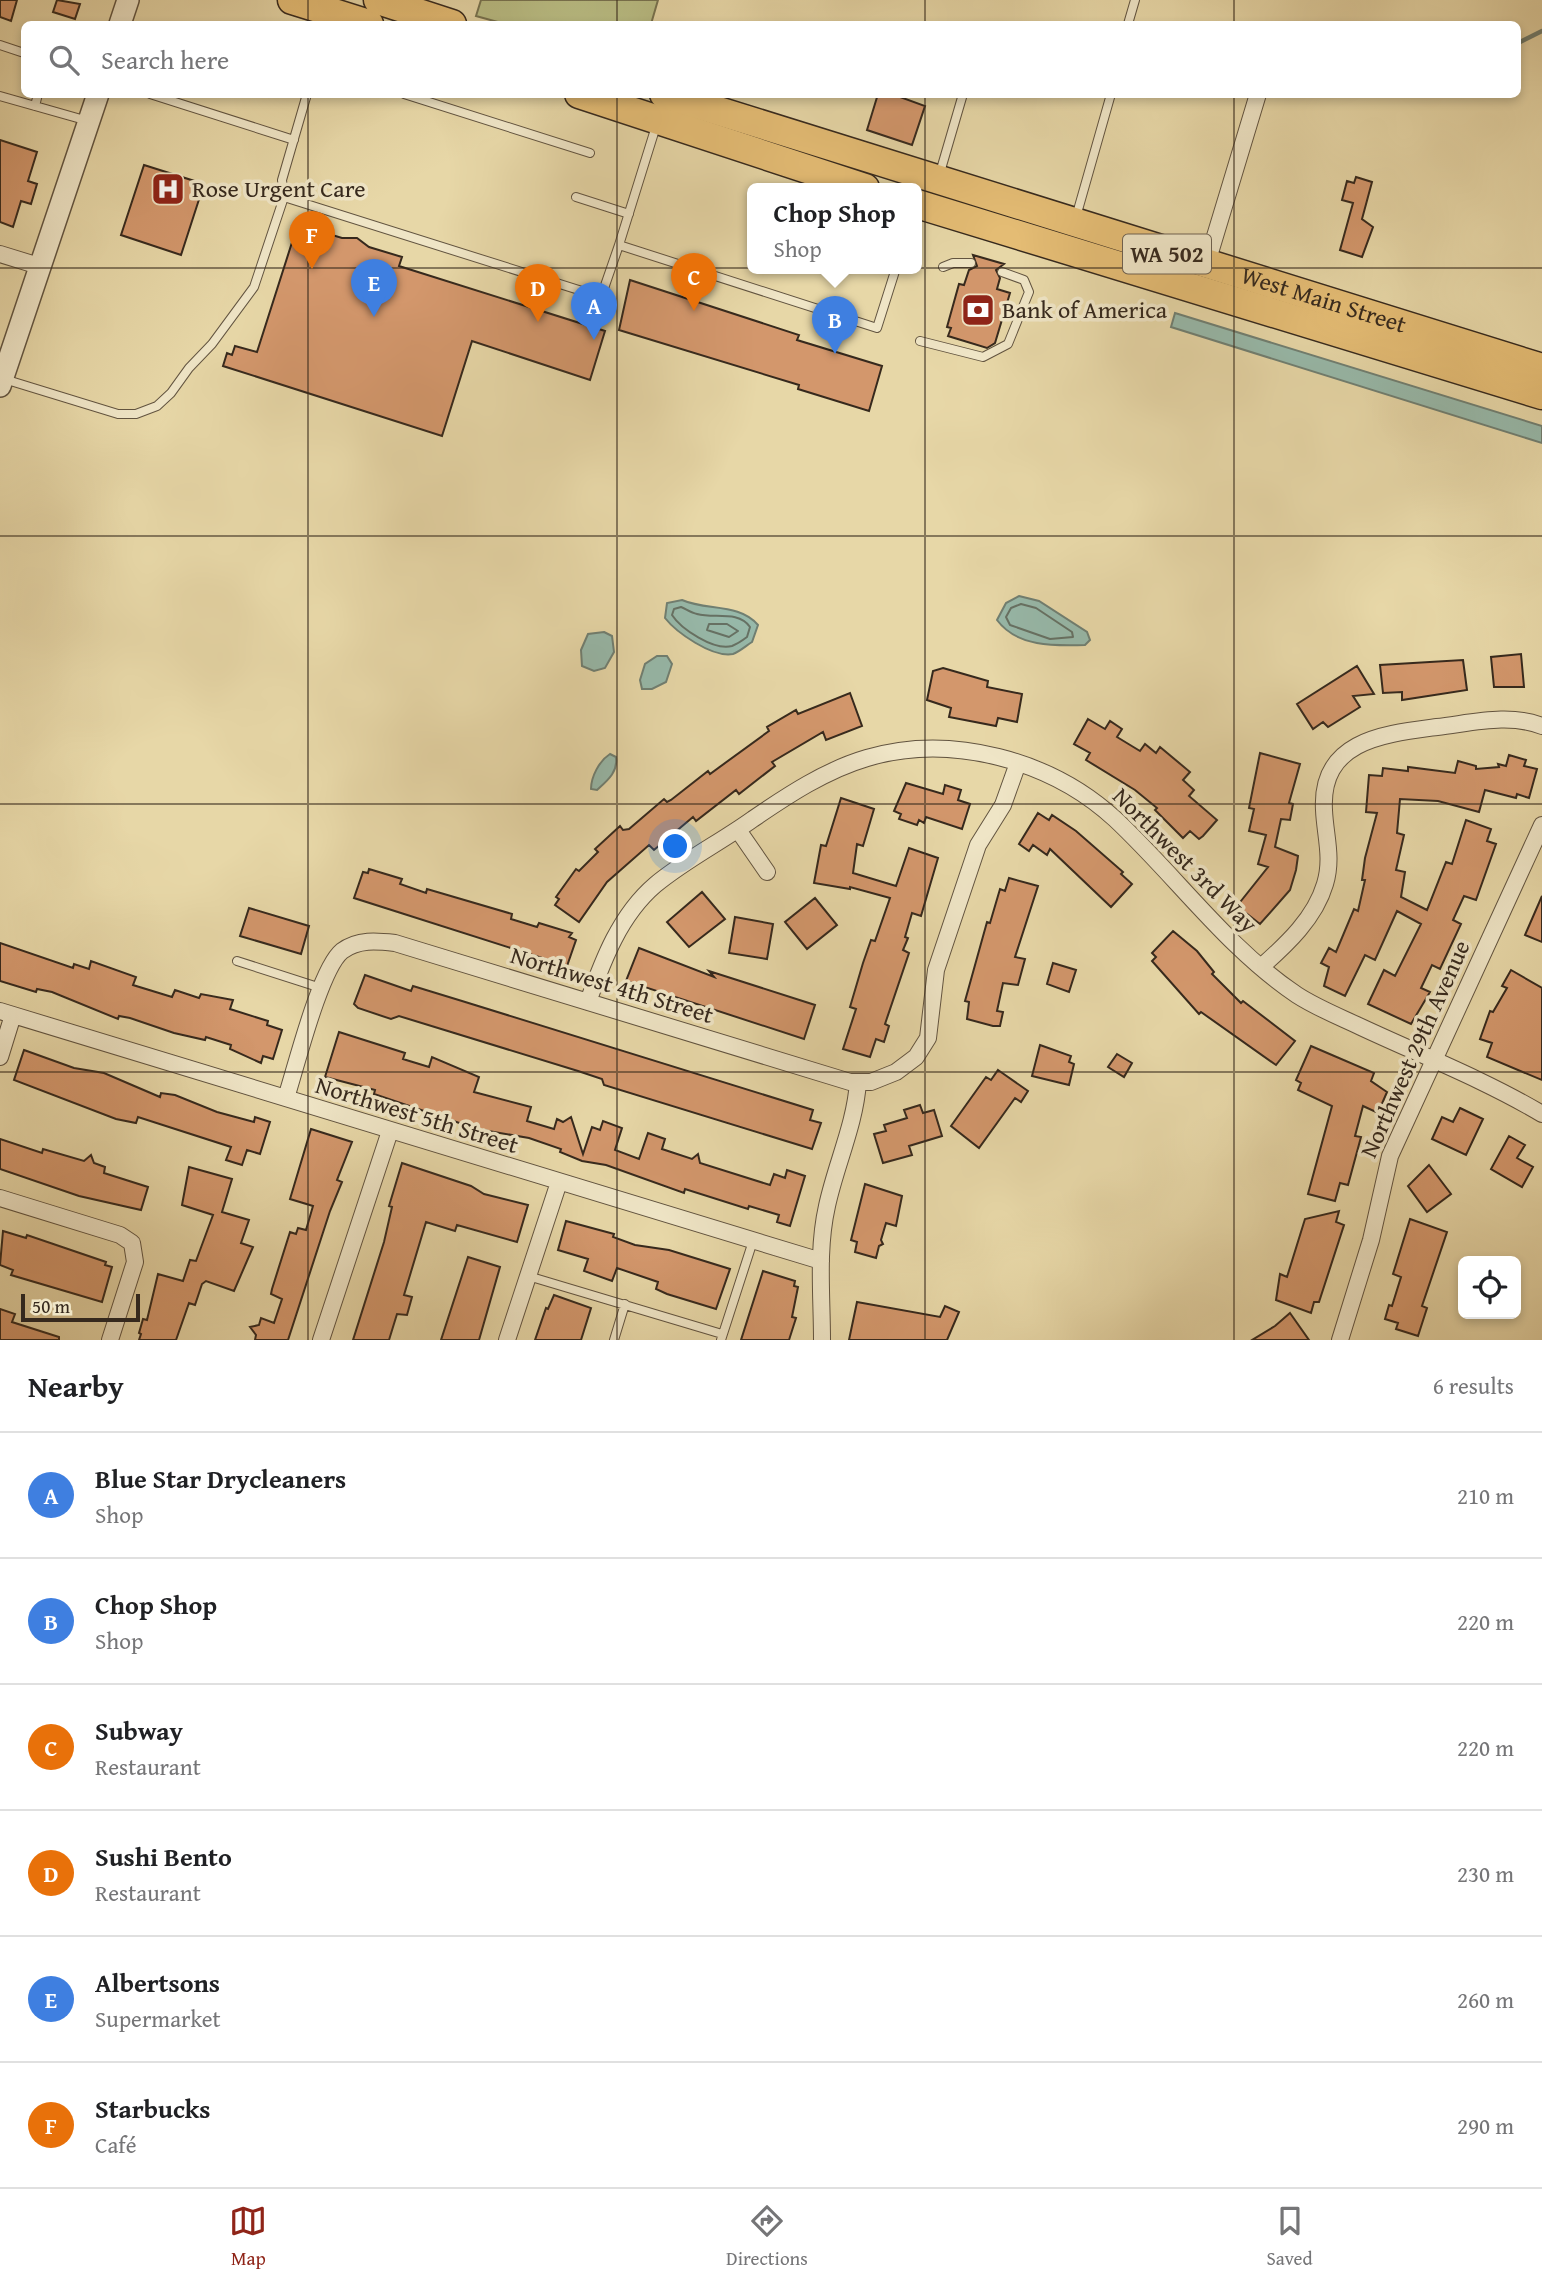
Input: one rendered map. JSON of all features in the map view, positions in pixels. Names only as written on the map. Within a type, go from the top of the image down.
[{"type":"highway","points":[[378,0],[443,21]]},
{"type":"highway","points":[[304,7],[358,21]]},
{"type":"highway","name":"West Main Street","points":[[616,98],[662,103],[937,182],[1070,237],[1542,395]]},
{"type":"highway","name":"West Main Street","points":[[662,103],[853,183]]},
{"type":"highway","name":"West Main Street","points":[[922,206],[1206,266],[1542,368]]},
{"type":"street","points":[[121,21],[128,0]]},
{"type":"street","points":[[1,381],[97,98]]},
{"type":"street","points":[[1206,266],[1257,98]]},
{"type":"street","points":[[0,254],[39,266]]},
{"type":"street","points":[[1261,967],[1307,919],[1325,885],[1329,859],[1324,795],[1329,775],[1343,754],[1372,738],[1398,732],[1506,719],[1528,720],[1542,726]]},
{"type":"street","name":"Northwest 3rd Way","points":[[588,1002],[608,949],[633,908],[653,887],[688,860],[824,776],[867,758],[919,748],[960,749],[1018,764],[1069,785],[1095,802],[1261,967],[1308,1002],[1542,1114]]},
{"type":"street","points":[[822,1340],[821,1261],[827,1206],[853,1116],[858,1082],[871,1082],[896,1072],[916,1057],[928,1038],[933,1008],[933,981],[978,845],[1003,805],[1018,764]]},
{"type":"street","name":"Northwest 29th Avenue","points":[[1340,1340],[1371,1240],[1390,1156],[1432,1061],[1536,855],[1542,825]]},
{"type":"street","points":[[738,830],[766,872]]},
{"type":"street","name":"Northwest 4th Street","points":[[321,988],[333,962],[351,946],[365,941],[395,943],[850,1082],[858,1082]]},
{"type":"street","points":[[286,1098],[321,988]]},
{"type":"street","points":[[0,1057],[7,1013]]},
{"type":"street","name":"Northwest 5th Street","points":[[7,1013],[821,1261]]},
{"type":"street","points":[[321,1340],[390,1130]]},
{"type":"street","points":[[507,1340],[559,1182]]},
{"type":"street","points":[[0,1198],[120,1235],[132,1243],[135,1262],[110,1340]]},
{"type":"lane","points":[[1129,21],[1135,0]]},
{"type":"lane","points":[[0,45],[21,51]]},
{"type":"lane","points":[[0,96],[89,121]]},
{"type":"lane","points":[[35,106],[37,98]]},
{"type":"lane","points":[[167,98],[294,140]]},
{"type":"lane","points":[[1,381],[118,414],[136,414],[157,406],[212,344],[254,287],[284,197],[282,180],[306,98]]},
{"type":"lane","points":[[417,98],[590,153]]},
{"type":"lane","points":[[937,182],[962,98]]},
{"type":"lane","points":[[1070,237],[1110,98]]},
{"type":"lane","points":[[284,197],[601,297],[662,103]]},
{"type":"lane","points":[[576,197],[629,214]]},
{"type":"lane","points":[[619,245],[877,328],[894,274]]},
{"type":"lane","points":[[943,267],[953,263],[971,263]]},
{"type":"lane","points":[[920,341],[984,356],[1008,344],[1029,292],[1024,280],[1002,272]]},
{"type":"lane","points":[[237,961],[321,988]]},
{"type":"lane","points":[[528,1276],[625,1304],[721,1337],[753,1241]]},
{"type":"lane","points":[[614,1340],[625,1304]]},
{"type":"green space","points":[[481,0],[658,0],[652,21],[494,21],[476,16]]},
{"type":"water","points":[[1175,313],[1542,426],[1542,443],[1171,327]]},
{"type":"water","points":[[1019,596],[1039,601],[1087,632],[1090,640],[1085,645],[1049,645],[1025,640],[1005,629],[997,620],[1006,603]]},
{"type":"water","points":[[682,600],[742,613],[758,625],[752,642],[733,654],[715,652],[695,643],[665,618],[667,603]]},
{"type":"water","points":[[604,632],[612,636],[614,652],[605,668],[594,671],[582,666],[581,650],[588,634]]},
{"type":"water","points":[[657,656],[667,656],[672,664],[666,682],[652,689],[642,689],[640,680],[645,664]]},
{"type":"water","points":[[610,754],[616,757],[614,771],[597,790],[591,789],[596,770]]},
{"type":"building","points":[[0,0],[17,0],[11,21],[0,17]]},
{"type":"building","points":[[57,0],[80,4],[75,19],[53,12]]},
{"type":"building","points":[[877,98],[903,98],[925,106],[912,145],[867,130]]},
{"type":"building","points":[[0,140],[37,152],[28,181],[37,184],[31,204],[21,201],[13,227],[0,222]]},
{"type":"building","points":[[144,165],[204,184],[181,255],[121,235]]},
{"type":"building","points":[[1356,177],[1372,182],[1362,219],[1373,227],[1362,257],[1340,250],[1353,203],[1342,200],[1347,181],[1354,183]]},
{"type":"building","points":[[309,228],[342,238],[357,238],[369,247],[402,257],[399,266],[605,331],[590,380],[472,341],[442,436],[223,366],[227,353],[232,355],[235,346],[257,352],[295,233],[306,237]]},
{"type":"building","name":"Bank of America","points":[[973,255],[1004,264],[996,270],[1000,278],[997,289],[1010,293],[995,343],[987,348],[948,336],[951,328],[947,327],[959,284],[964,285],[969,270],[977,266]]},
{"type":"building","points":[[630,280],[799,335],[797,340],[882,366],[869,411],[798,389],[799,385],[619,330]]},
{"type":"building","points":[[1521,654],[1524,687],[1494,687],[1491,657]]},
{"type":"building","points":[[1463,660],[1467,690],[1402,700],[1402,692],[1383,693],[1380,665]]},
{"type":"building","points":[[1357,666],[1374,694],[1353,696],[1360,707],[1328,727],[1323,722],[1313,729],[1297,704]]},
{"type":"building","points":[[943,668],[988,681],[987,687],[1022,694],[1017,722],[998,718],[996,726],[949,717],[951,708],[927,700],[933,671]]},
{"type":"building","points":[[850,693],[862,726],[826,740],[823,732],[772,762],[775,766],[739,794],[736,790],[696,821],[693,817],[654,850],[649,845],[607,882],[579,922],[555,905],[559,899],[556,897],[576,869],[579,871],[598,852],[595,849],[620,826],[623,830],[629,829],[664,799],[667,802],[671,800],[708,771],[710,774],[769,731],[767,727],[796,710],[798,714]]},
{"type":"building","points":[[1088,719],[1105,729],[1110,721],[1122,729],[1117,737],[1140,751],[1145,744],[1156,753],[1160,747],[1190,772],[1183,780],[1194,790],[1189,796],[1217,820],[1203,836],[1199,839],[1190,831],[1183,838],[1155,810],[1157,808],[1135,790],[1086,760],[1090,753],[1074,744]]},
{"type":"building","points":[[1260,753],[1300,764],[1289,803],[1293,804],[1290,820],[1281,819],[1275,847],[1298,856],[1296,870],[1290,890],[1260,924],[1237,906],[1268,867],[1258,864],[1266,835],[1249,831],[1254,809],[1249,808]]},
{"type":"building","points":[[1509,755],[1526,760],[1524,766],[1537,769],[1529,798],[1517,794],[1516,798],[1485,790],[1479,812],[1438,801],[1400,799],[1397,833],[1404,835],[1396,870],[1405,872],[1401,897],[1427,910],[1446,862],[1452,864],[1466,820],[1491,829],[1487,841],[1496,844],[1476,900],[1464,896],[1453,920],[1461,924],[1440,969],[1432,965],[1421,988],[1430,992],[1411,1024],[1368,1004],[1384,970],[1395,976],[1421,924],[1397,911],[1375,960],[1365,955],[1345,996],[1324,986],[1329,967],[1321,963],[1329,948],[1336,952],[1354,909],[1358,911],[1365,880],[1362,880],[1365,858],[1377,813],[1366,812],[1369,775],[1382,776],[1383,768],[1408,771],[1408,767],[1455,773],[1458,761],[1476,766],[1476,769],[1499,767],[1498,764],[1506,766]]},
{"type":"building","points":[[906,783],[943,794],[945,785],[961,790],[958,800],[970,804],[962,829],[926,817],[924,823],[919,820],[917,825],[899,819],[901,814],[894,811]]},
{"type":"building","points":[[841,798],[874,809],[863,846],[857,844],[853,873],[896,886],[909,848],[938,858],[921,916],[912,913],[903,950],[909,953],[885,1024],[889,1026],[884,1042],[876,1039],[870,1057],[843,1049],[856,1009],[850,1007],[863,963],[871,940],[875,941],[890,898],[850,887],[814,883],[821,845],[826,846]]},
{"type":"building","points":[[1038,813],[1049,820],[1052,815],[1076,831],[1123,872],[1121,874],[1132,884],[1111,907],[1050,849],[1047,855],[1033,845],[1029,851],[1019,844]]},
{"type":"building","points":[[369,869],[402,879],[400,884],[426,893],[427,889],[512,914],[511,919],[537,927],[539,923],[572,933],[569,937],[576,940],[567,966],[354,898],[363,872],[368,873]]},
{"type":"building","points":[[1009,878],[1038,886],[1015,957],[1025,959],[1018,985],[1003,983],[997,1011],[1003,1012],[1000,1026],[993,1026],[967,1019],[969,1002],[965,1001],[987,922],[990,923],[1000,889],[1005,891]]},
{"type":"building","points":[[702,892],[725,919],[689,947],[667,922]]},
{"type":"building","points":[[1542,896],[1542,942],[1525,935]]},
{"type":"building","points":[[815,898],[837,925],[807,949],[785,922]]},
{"type":"building","points":[[249,908],[309,926],[301,954],[240,936]]},
{"type":"building","points":[[735,917],[773,924],[767,959],[729,953]]},
{"type":"building","points":[[1173,931],[1197,951],[1214,972],[1212,974],[1241,1003],[1243,1001],[1295,1041],[1276,1065],[1201,1012],[1199,1014],[1152,961],[1156,957],[1152,953]]},
{"type":"building","points":[[0,943],[73,968],[74,964],[89,969],[91,961],[136,977],[133,985],[172,997],[175,990],[199,998],[201,994],[233,1000],[230,1009],[268,1021],[267,1025],[282,1030],[273,1059],[263,1056],[261,1063],[230,1049],[231,1045],[206,1037],[205,1040],[174,1033],[130,1018],[119,1016],[118,1019],[52,992],[37,989],[36,992],[0,981]]},
{"type":"building","points":[[639,948],[714,977],[709,971],[815,1005],[804,1039],[626,981]]},
{"type":"building","points":[[1053,963],[1076,970],[1069,992],[1047,984]]},
{"type":"building","points":[[1511,970],[1542,988],[1542,1080],[1487,1057],[1492,1043],[1480,1039],[1490,1011],[1493,1012],[1507,988],[1502,986]]},
{"type":"building","points":[[365,975],[411,991],[413,986],[813,1110],[810,1120],[821,1123],[812,1149],[604,1085],[602,1079],[578,1071],[399,1016],[391,1019],[358,1008],[354,1004]]},
{"type":"building","points":[[339,1032],[405,1053],[403,1059],[429,1067],[432,1057],[479,1077],[474,1092],[531,1107],[527,1121],[554,1129],[557,1119],[563,1122],[571,1117],[583,1154],[592,1127],[600,1130],[603,1121],[622,1128],[615,1150],[639,1159],[648,1133],[665,1139],[662,1149],[692,1159],[698,1154],[700,1163],[770,1185],[774,1174],[785,1178],[787,1170],[805,1176],[790,1226],[777,1222],[779,1215],[749,1206],[748,1209],[685,1189],[684,1193],[606,1165],[582,1161],[560,1152],[561,1149],[529,1138],[477,1129],[374,1094],[375,1090],[325,1077]]},
{"type":"building","points":[[1040,1045],[1071,1056],[1069,1062],[1074,1064],[1069,1085],[1032,1076]]},
{"type":"building","points":[[1311,1046],[1374,1073],[1371,1081],[1387,1092],[1378,1113],[1363,1106],[1355,1136],[1361,1137],[1348,1185],[1340,1183],[1335,1201],[1308,1194],[1332,1106],[1298,1090],[1301,1083],[1296,1080]]},
{"type":"building","points":[[24,1050],[74,1068],[104,1073],[160,1097],[161,1093],[175,1095],[217,1112],[254,1122],[255,1117],[270,1122],[260,1154],[247,1150],[242,1165],[226,1160],[231,1147],[138,1117],[136,1123],[116,1119],[14,1080]]},
{"type":"building","points":[[1117,1054],[1132,1063],[1124,1077],[1108,1067]]},
{"type":"building","points":[[998,1070],[1028,1091],[1021,1102],[1015,1098],[979,1148],[951,1126],[986,1077],[991,1080]]},
{"type":"building","points":[[920,1105],[923,1113],[934,1110],[942,1136],[909,1146],[912,1155],[883,1163],[874,1134],[886,1131],[884,1125],[907,1118],[904,1110]]},
{"type":"building","points":[[1460,1108],[1483,1119],[1466,1155],[1432,1139],[1442,1117],[1453,1122]]},
{"type":"building","points":[[311,1129],[352,1142],[337,1180],[342,1182],[288,1340],[255,1340],[256,1335],[250,1327],[259,1325],[261,1318],[274,1323],[282,1299],[271,1294],[290,1232],[296,1234],[298,1228],[306,1230],[313,1206],[290,1199]]},
{"type":"building","points":[[1509,1136],[1525,1145],[1517,1158],[1533,1167],[1522,1187],[1491,1169]]},
{"type":"building","points":[[0,1139],[42,1153],[43,1149],[84,1161],[91,1155],[94,1163],[105,1167],[104,1173],[148,1187],[141,1210],[79,1196],[0,1169]]},
{"type":"building","points":[[402,1163],[471,1186],[484,1194],[528,1205],[517,1242],[457,1225],[455,1231],[426,1222],[404,1295],[412,1297],[407,1315],[397,1314],[389,1340],[353,1340],[384,1242],[392,1207],[389,1206]]},
{"type":"building","points":[[1429,1165],[1451,1194],[1427,1212],[1408,1186]]},
{"type":"building","points":[[189,1167],[232,1179],[222,1212],[249,1220],[241,1243],[253,1247],[234,1291],[206,1281],[202,1284],[195,1305],[189,1303],[176,1340],[139,1340],[143,1319],[147,1320],[158,1274],[183,1281],[190,1260],[196,1261],[213,1215],[182,1205]]},
{"type":"building","points":[[865,1184],[902,1196],[896,1226],[886,1223],[881,1240],[883,1244],[879,1246],[876,1258],[855,1252],[857,1242],[851,1240]]},
{"type":"building","points":[[1339,1211],[1336,1222],[1344,1225],[1319,1302],[1314,1302],[1311,1313],[1276,1300],[1280,1274],[1287,1277],[1305,1219]]},
{"type":"building","points":[[1410,1219],[1447,1232],[1422,1306],[1427,1308],[1418,1336],[1396,1329],[1398,1323],[1385,1319],[1401,1277],[1393,1274]]},
{"type":"building","points":[[566,1221],[614,1234],[613,1237],[635,1245],[669,1250],[730,1269],[716,1309],[667,1294],[656,1289],[658,1282],[617,1268],[612,1281],[584,1271],[588,1259],[558,1250]]},
{"type":"building","points":[[3,1231],[26,1238],[27,1235],[106,1262],[105,1265],[112,1267],[102,1302],[11,1275],[13,1270],[0,1265]]},
{"type":"building","points":[[468,1257],[500,1267],[479,1340],[441,1340]]},
{"type":"building","points":[[763,1271],[795,1281],[794,1286],[798,1287],[792,1317],[796,1318],[789,1340],[741,1340]]},
{"type":"building","points":[[554,1295],[591,1308],[581,1340],[535,1340],[546,1308],[548,1309]]},
{"type":"building","points":[[857,1302],[940,1317],[945,1306],[959,1312],[947,1340],[849,1340]]},
{"type":"building","points":[[0,1309],[15,1314],[12,1322],[59,1337],[59,1340],[0,1340]]},
{"type":"building","points":[[1290,1313],[1309,1340],[1252,1340],[1275,1326]]},
{"type":"waterway","points":[[1521,42],[1542,31]]},
{"type":"place","name":"Rose Urgent Care","points":[[168,189]]},
{"type":"place","name":"Starbucks","points":[[312,269]]},
{"type":"place","name":"Bank of America","points":[[978,310]]},
{"type":"place","name":"Subway","points":[[694,311]]},
{"type":"place","name":"Albertsons","points":[[374,317]]},
{"type":"place","name":"Sushi Bento","points":[[538,322]]},
{"type":"place","name":"Blue Star Drycleaners","points":[[594,340]]},
{"type":"place","name":"Chop Shop","points":[[835,354]]}]
